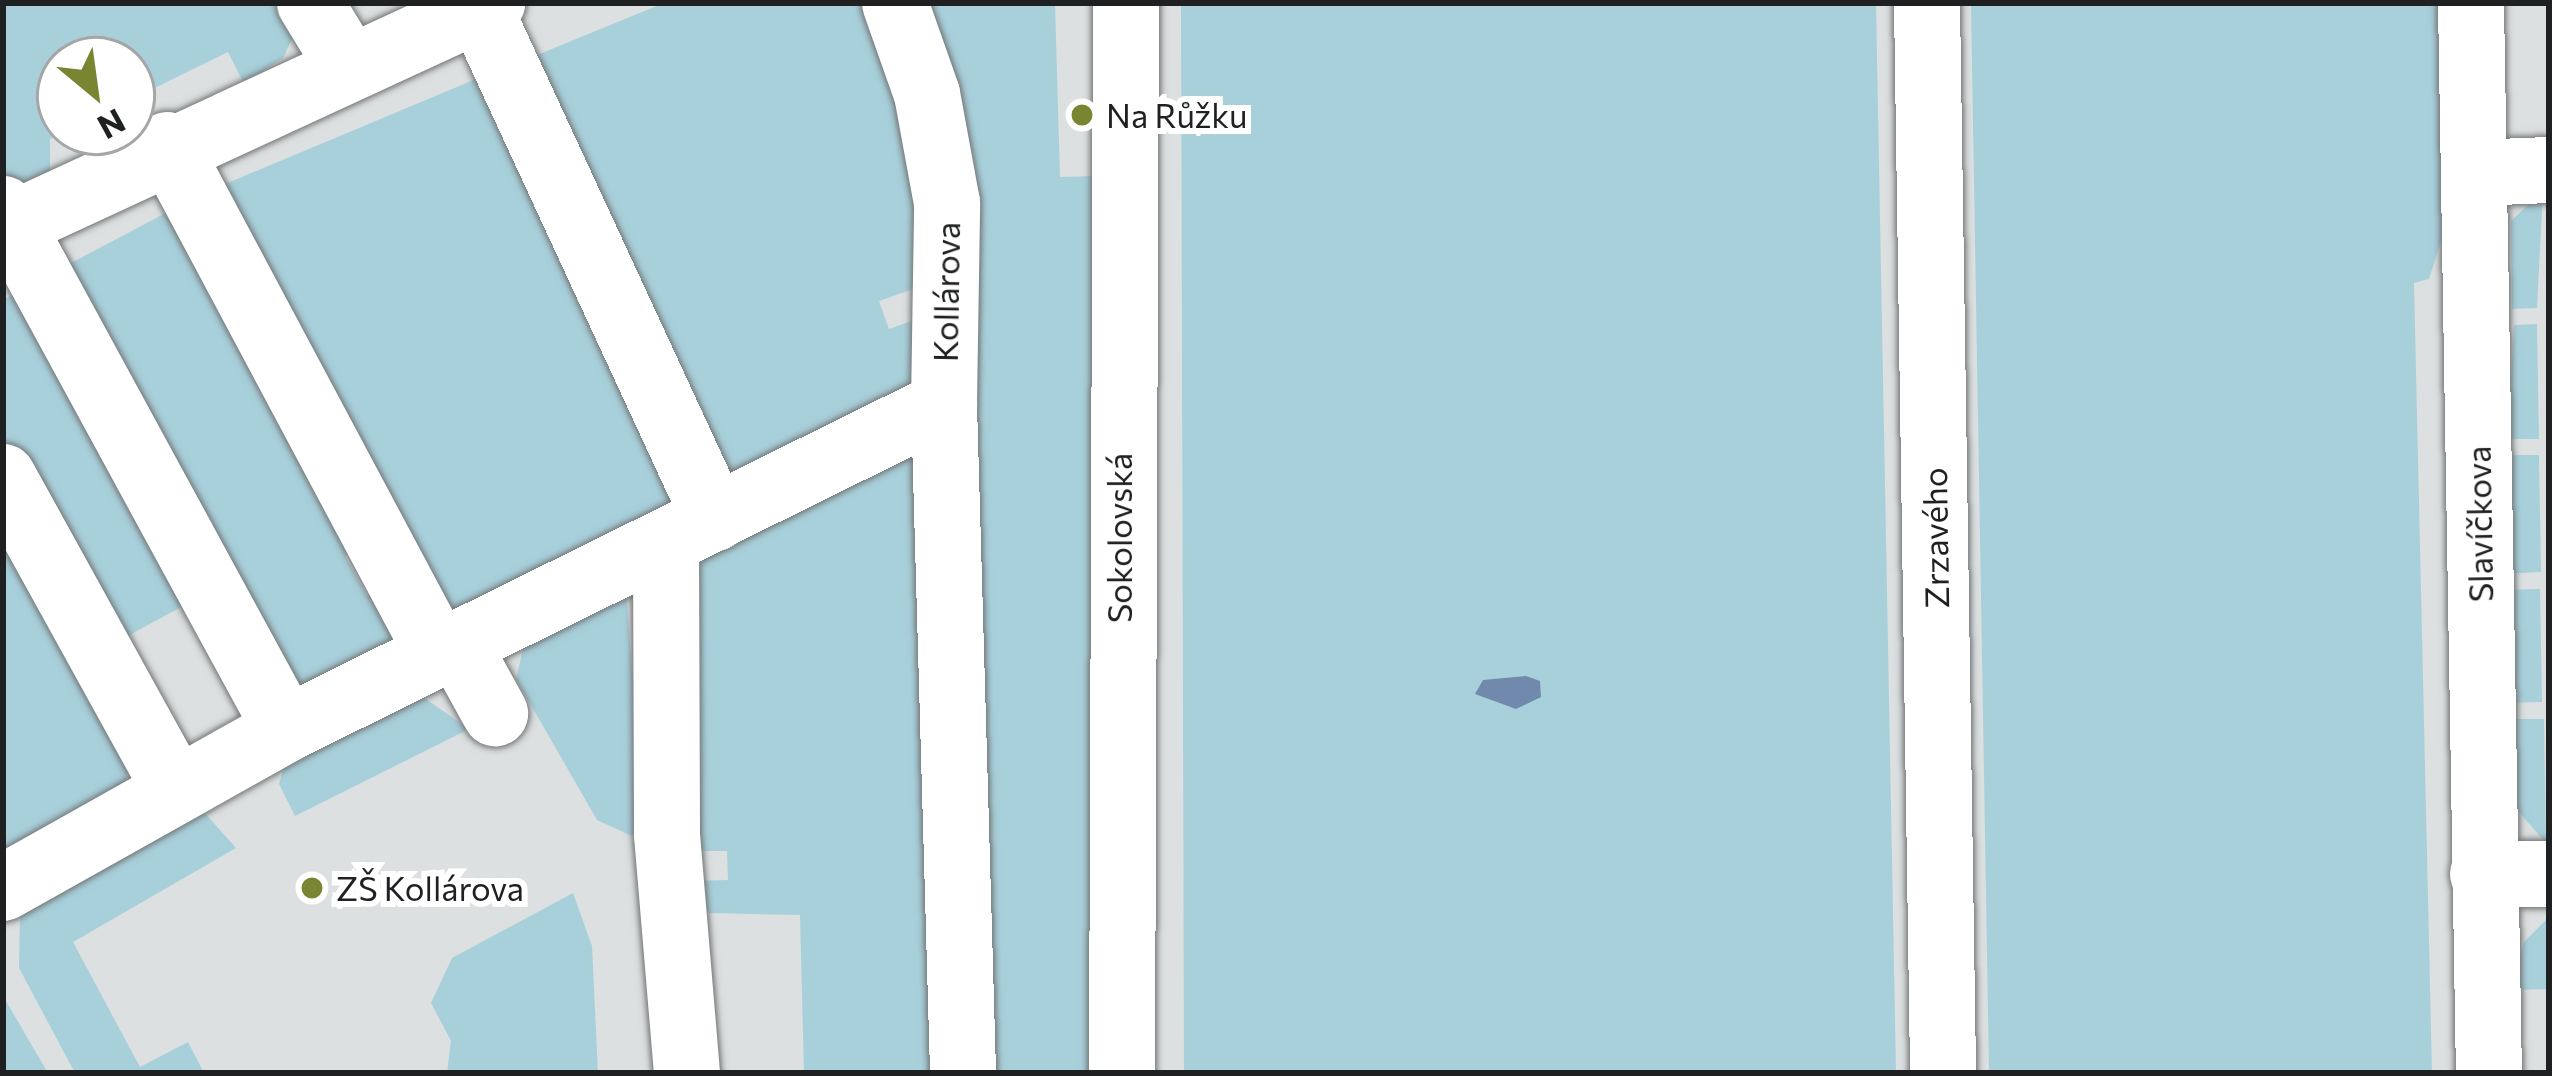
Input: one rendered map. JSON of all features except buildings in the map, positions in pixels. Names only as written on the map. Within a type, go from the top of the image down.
[{"type":"street","points":[[310,3],[346,62]]},
{"type":"street","name":"Kollárova","points":[[3,888],[174,787],[286,729],[944,404],[947,203],[927,94],[895,3]]},
{"type":"street","name":"Sokolovská","points":[[1122,1073],[1126,3]]},
{"type":"street","name":"Zrzavého","points":[[1927,3],[1943,1073]]},
{"type":"street","name":"Slavíčkova","points":[[2471,3],[2489,1073]]},
{"type":"street","points":[[286,729],[6,221],[346,62],[486,6],[690,530],[668,835],[687,1073]]},
{"type":"street","points":[[167,145],[448,651],[495,713]]},
{"type":"street","points":[[2474,173],[2549,170]]},
{"type":"street","points":[[944,404],[963,1073]]},
{"type":"street","points":[[3,477],[174,787]]},
{"type":"street","points":[[2483,874],[2549,874]]},
{"type":"shaded area","points":[[3,3],[295,3],[296,31],[283,58],[244,84],[228,52],[156,87],[156,36],[36,36],[36,156],[50,156],[50,178],[3,187]]},
{"type":"shaded area","points":[[664,3],[872,3],[922,151],[913,289],[879,301],[889,329],[923,317],[921,379],[735,483],[515,64]]},
{"type":"shaded area","points":[[913,3],[1055,3],[1060,177],[1097,176],[1106,1073],[977,1073]]},
{"type":"shaded area","points":[[1181,3],[1876,3],[1896,1073],[1184,1073]]},
{"type":"shaded area","points":[[1971,3],[2442,3],[2446,226],[2429,279],[2414,283],[2432,1073],[1989,1073]]},
{"type":"shaded area","points":[[495,71],[684,496],[460,624],[199,195]]},
{"type":"shaded area","points":[[2543,191],[2537,308],[2512,309],[2511,221]]},
{"type":"shaded area","points":[[179,206],[365,544],[345,556],[367,596],[388,586],[404,634],[340,688],[297,686],[54,272]]},
{"type":"shaded area","points":[[23,289],[194,600],[111,645],[3,446],[3,300]]},
{"type":"shaded area","points":[[2537,324],[2539,439],[2508,439],[2514,325]]},
{"type":"shaded area","points":[[924,450],[956,1073],[804,1073],[800,915],[709,913],[691,881],[728,880],[727,851],[690,851],[695,561]]},
{"type":"shaded area","points":[[2506,455],[2539,455],[2541,572],[2501,574]]},
{"type":"shaded area","points":[[3,520],[128,771],[124,787],[3,877]]},
{"type":"shaded area","points":[[626,589],[643,814],[632,836],[597,820],[516,679],[525,641]]},
{"type":"shaded area","points":[[2540,589],[2542,702],[2503,703],[2501,590]]},
{"type":"shaded area","points":[[1526,676],[1540,681],[1541,697],[1516,709],[1475,694],[1483,680]]},
{"type":"shaded area","points":[[423,697],[469,729],[295,816],[279,784],[286,759]]},
{"type":"shaded area","points":[[2505,719],[2544,719],[2546,843],[2510,802]]},
{"type":"shaded area","points":[[202,810],[236,848],[73,942],[140,1067],[188,1042],[204,1073],[75,1073],[19,968],[20,916]]},
{"type":"shaded area","points":[[573,893],[592,946],[598,1073],[447,1073],[451,1041],[431,1003],[452,958]]},
{"type":"shaded area","points":[[2549,917],[2547,989],[2510,990],[2524,942]]},
{"type":"shaded area","points":[[3,996],[48,1073],[3,1073]]},
{"type":"place","name":"Na Růžku","points":[[1082,115]]},
{"type":"place","name":"ZŠ Kollárova","points":[[312,888]]}]
